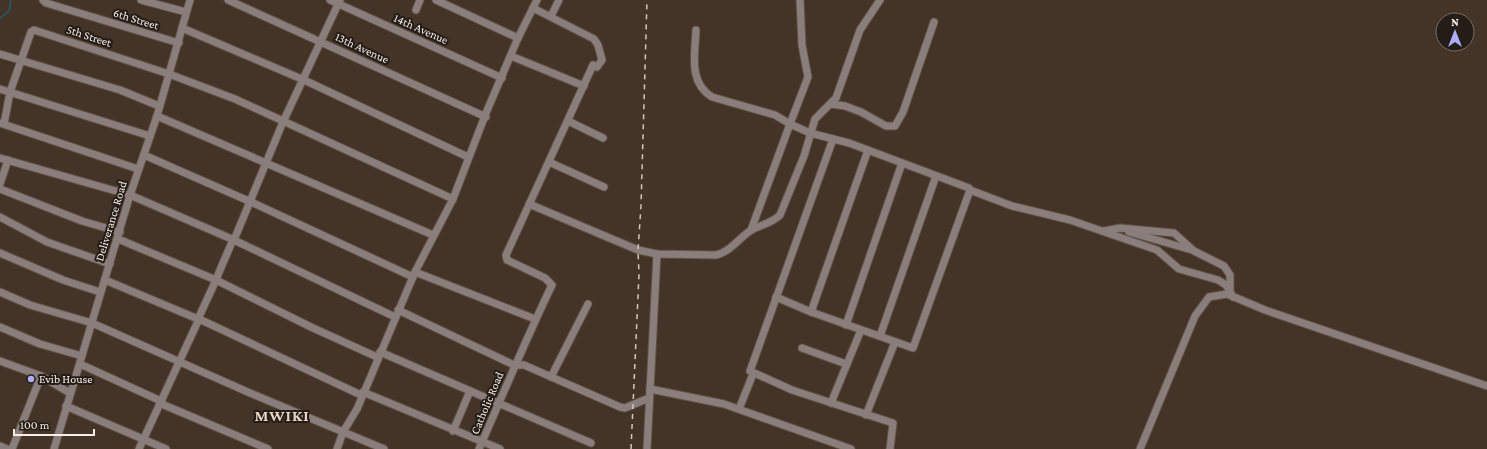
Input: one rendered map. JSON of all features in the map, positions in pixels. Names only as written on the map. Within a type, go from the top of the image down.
[{"type":"street","name":"6th Street","points":[[43,0],[46,3],[179,43]]},
{"type":"street","points":[[141,0],[186,12]]},
{"type":"street","name":"Deliverance Road","points":[[57,448],[66,406],[80,364],[100,292],[119,236],[130,195],[157,116],[190,0]]},
{"type":"street","name":"13th Avenue","points":[[228,0],[486,117]]},
{"type":"street","name":"14th Avenue","points":[[330,0],[340,2],[502,78]]},
{"type":"street","points":[[416,10],[420,0]]},
{"type":"street","points":[[436,0],[518,38]]},
{"type":"street","points":[[337,449],[343,432],[357,409],[378,354],[414,274],[452,199],[518,38],[537,0]]},
{"type":"street","points":[[551,16],[559,0]]},
{"type":"street","points":[[751,230],[808,77],[802,45],[800,0]]},
{"type":"street","points":[[533,8],[597,41],[602,60],[597,67],[593,65],[529,204],[638,250],[657,254],[716,255],[723,253],[751,230],[775,220],[780,216],[804,156],[815,119],[836,98],[860,30],[880,0]]},
{"type":"street","points":[[139,449],[251,202],[283,122],[304,80],[320,41],[340,2]]},
{"type":"street","points":[[831,104],[845,106],[861,112],[886,126],[895,126],[903,112],[934,22]]},
{"type":"street","points":[[182,28],[304,80],[468,157]]},
{"type":"street","name":"5th Street","points":[[21,61],[31,32],[34,30],[169,74]]},
{"type":"street","points":[[696,30],[695,76],[703,92],[712,97],[775,115],[810,133],[833,138],[868,150],[1012,206],[1070,220],[1157,250],[1179,269],[1218,280],[1226,285],[1232,294]]},
{"type":"street","points":[[0,54],[120,90],[159,106]]},
{"type":"street","points":[[511,56],[584,86]]},
{"type":"street","points":[[21,61],[10,92],[2,124],[138,170]]},
{"type":"street","points":[[169,74],[235,99],[452,199]]},
{"type":"street","points":[[0,89],[150,136]]},
{"type":"street","points":[[157,116],[433,235]]},
{"type":"street","points":[[568,121],[604,138]]},
{"type":"street","points":[[833,138],[750,370],[753,374],[831,403],[893,423],[890,449]]},
{"type":"street","points":[[811,312],[868,150]]},
{"type":"street","points":[[144,155],[414,274],[534,319]]},
{"type":"street","points":[[0,158],[130,195],[514,365],[524,365],[620,407],[625,408],[649,398]]},
{"type":"street","points":[[0,184],[8,160]]},
{"type":"street","points":[[549,162],[604,187]]},
{"type":"street","points":[[846,325],[902,163]]},
{"type":"street","points":[[880,336],[936,176]]},
{"type":"street","points":[[0,189],[119,236],[216,279],[303,324],[470,391],[591,443]]},
{"type":"street","points":[[776,297],[811,312],[913,348],[970,190]]},
{"type":"street","name":"Catholic Road","points":[[480,446],[500,404],[514,365],[534,319],[552,285],[544,278],[506,258],[529,204]]},
{"type":"street","points":[[0,218],[47,242],[110,264]]},
{"type":"street","points":[[1104,232],[1119,228],[1174,233],[1194,251]]},
{"type":"street","points":[[1119,228],[1194,251],[1224,266],[1230,275],[1232,294]]},
{"type":"street","points":[[0,253],[63,280],[100,292]]},
{"type":"street","points":[[647,449],[657,254]]},
{"type":"street","points":[[105,280],[198,319],[362,394],[453,431],[480,446],[500,449]]},
{"type":"street","points":[[0,292],[30,305],[92,323],[384,449]]},
{"type":"street","points":[[1140,449],[1196,316],[1209,297],[1232,294],[1265,310],[1487,386]]},
{"type":"street","points":[[551,377],[588,304]]},
{"type":"street","points":[[0,327],[40,344],[82,356]]},
{"type":"street","points":[[831,403],[861,330]]},
{"type":"street","points":[[866,415],[895,342]]},
{"type":"street","points":[[802,348],[846,364]]},
{"type":"street","points":[[0,361],[40,376],[70,393]]},
{"type":"street","points":[[80,364],[161,401],[164,405],[268,449]]},
{"type":"street","points":[[739,409],[753,374]]},
{"type":"street","points":[[12,449],[40,376]]},
{"type":"street","points":[[650,389],[708,400],[739,409],[850,449]]},
{"type":"street","points":[[453,431],[470,391]]},
{"type":"street","points":[[66,406],[166,449]]},
{"type":"street","points":[[0,446],[7,449]]},
{"type":"waterway","points":[[0,18],[9,11],[11,0]]},
{"type":"railway","points":[[631,449],[639,274],[638,250],[641,206],[647,0]]},
{"type":"place","name":"Evib House","points":[[31,379]]},
{"type":"district","name":"MWIKI","points":[[282,415]]}]
